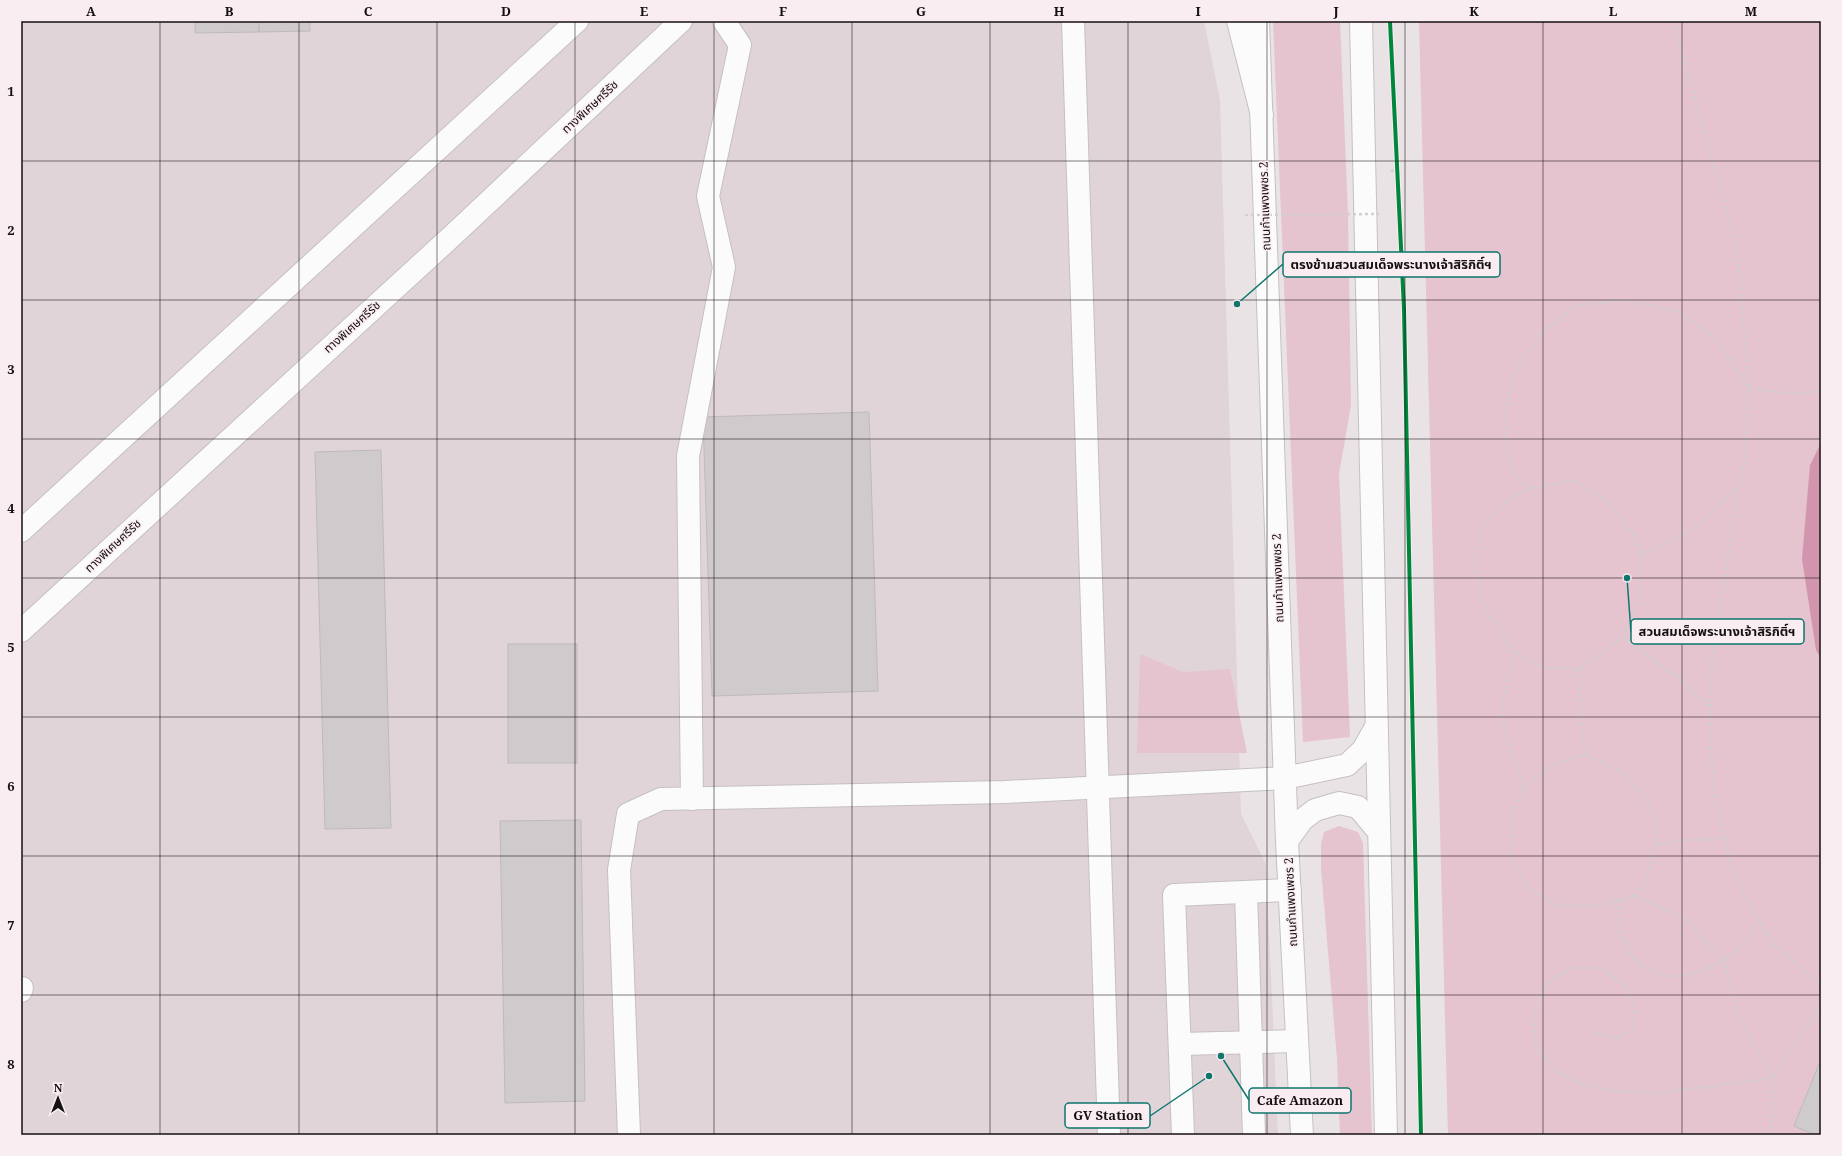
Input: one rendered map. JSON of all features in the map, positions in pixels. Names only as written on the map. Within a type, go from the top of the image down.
[{"type":"main road","points":[[21,531],[577,21]]},
{"type":"main road","name":"ทางพิเศษศรีรัช","points":[[21,631],[463,226],[681,21]]},
{"type":"main road","points":[[692,799],[688,456],[724,267],[708,196],[740,45],[724,21]]},
{"type":"main road","points":[[1073,21],[1109,1135]]},
{"type":"main road","points":[[1238,21],[1262,115]]},
{"type":"main road","name":"ถนนกำแพงเพชร 2","points":[[1258,21],[1285,778],[1302,1135]]},
{"type":"main road","points":[[1361,21],[1386,1135]]},
{"type":"main road","points":[[629,1135],[618,870],[628,814],[661,799],[1005,792],[1285,778],[1347,765],[1363,750],[1376,727]]},
{"type":"main road","points":[[1288,841],[1302,820],[1315,810],[1339,803],[1358,807],[1379,832]]},
{"type":"main road","points":[[1183,1135],[1174,895],[1290,890]]},
{"type":"main road","points":[[1246,892],[1254,1135]]},
{"type":"main road","points":[[1180,1044],[1297,1041]]},
{"type":"path","points":[[1673,21],[1737,246],[1749,388],[1745,460],[1739,484],[1712,657],[1710,738],[1715,798],[1733,874],[1772,943],[1821,985]]},
{"type":"path","points":[[1397,163],[1398,178]]},
{"type":"path","points":[[1245,215],[1379,214]]},
{"type":"path","points":[[1528,489],[1512,470],[1504,425],[1512,375],[1541,333],[1578,306],[1624,300],[1677,311],[1715,338],[1749,388],[1794,394],[1821,391]]},
{"type":"path","points":[[1574,480],[1609,503],[1632,534],[1641,555],[1638,603],[1622,637],[1602,654],[1578,669],[1545,668],[1515,653],[1483,604],[1475,563],[1481,529],[1505,502],[1528,489],[1574,480]]},
{"type":"path","points":[[1641,555],[1698,526],[1739,484]]},
{"type":"path","points":[[1622,637],[1680,679],[1711,708]]},
{"type":"path","points":[[1515,653],[1500,708],[1509,746],[1524,787]]},
{"type":"path","points":[[1578,669],[1580,712],[1586,754]]},
{"type":"path","points":[[1635,896],[1647,876],[1655,845],[1654,812],[1627,774],[1586,754],[1554,764],[1524,787],[1511,818],[1510,854],[1528,888],[1559,906],[1598,906],[1635,896],[1686,919],[1724,962],[1738,1014],[1772,1078],[1771,1135]]},
{"type":"path","points":[[1655,845],[1687,840],[1725,839]]},
{"type":"path","points":[[1619,900],[1621,937],[1636,960],[1665,977],[1698,973],[1724,962],[1747,941],[1758,918]]},
{"type":"path","points":[[1594,1032],[1617,1038],[1634,1029],[1634,1005],[1626,986],[1601,968],[1570,968],[1548,983],[1534,1011],[1534,1042],[1554,1070],[1560,1074],[1580,1084],[1613,1091],[1660,1093],[1772,1078],[1821,1006]]},
{"type":"shaded area","points":[[21,21],[1204,21],[1220,100],[1241,814],[1266,864],[1278,1135],[21,1135]]},
{"type":"shaded area","points":[[1273,21],[1340,21],[1348,214],[1351,405],[1339,474],[1350,737],[1303,742]]},
{"type":"shaded area","points":[[1419,21],[1821,21],[1821,1135],[1448,1135]]},
{"type":"shaded area","points":[[1821,443],[1821,659],[1816,650],[1802,559],[1810,465]]},
{"type":"shaded area","points":[[1140,654],[1183,672],[1230,669],[1247,753],[1137,753]]},
{"type":"shaded area","points":[[1339,826],[1358,832],[1363,843],[1372,1135],[1340,1135],[1337,1059],[1321,868],[1321,844],[1324,832]]},
{"type":"building","points":[[195,21],[259,21],[259,32],[195,33]]},
{"type":"building","points":[[259,21],[310,21],[310,31],[259,32]]},
{"type":"building","points":[[869,412],[878,691],[712,696],[703,417]]},
{"type":"building","points":[[381,450],[391,828],[325,829],[315,452]]},
{"type":"building","points":[[508,644],[577,644],[577,763],[508,763]]},
{"type":"building","points":[[581,820],[585,1101],[505,1103],[500,821]]},
{"type":"building","points":[[1819,1064],[1821,1065],[1821,1135],[1815,1135],[1794,1126]]},
{"type":"cycle path","points":[[1390,21],[1404,309],[1421,1135]]},
{"type":"place","name":"ตรงข้ามสวนสมเด็จพระนางเจ้าสิริกิติ์ฯ","points":[[1237,304]]},
{"type":"place","name":"สวนสมเด็จพระนางเจ้าสิริกิติ์ฯ","points":[[1627,578]]},
{"type":"place","name":"Cafe Amazon","points":[[1221,1056]]},
{"type":"place","name":"GV Station","points":[[1209,1076]]}]
